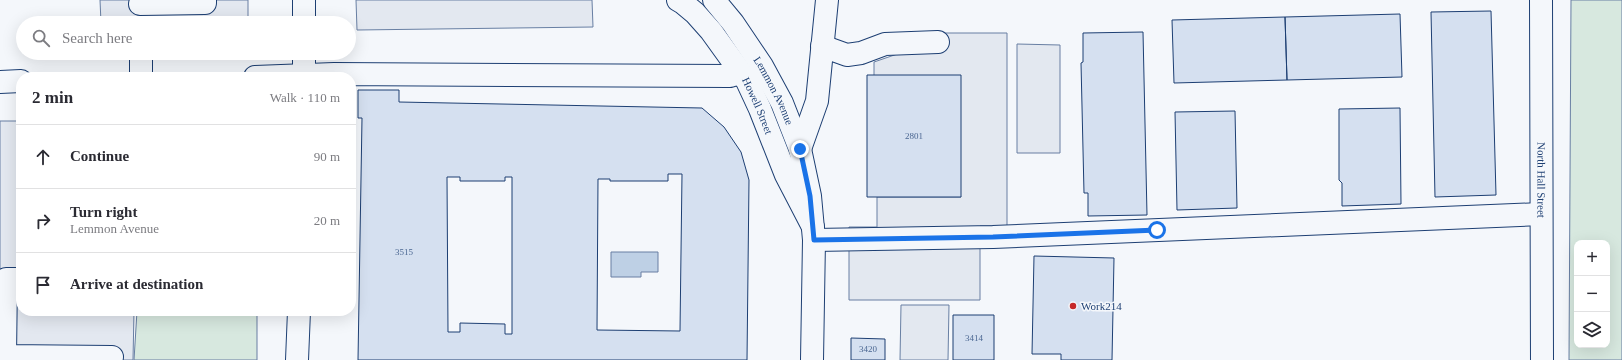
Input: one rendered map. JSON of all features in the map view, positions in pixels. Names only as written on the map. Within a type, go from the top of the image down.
[{"type":"main road","points":[[140,9],[205,3],[205,0]]},
{"type":"main road","points":[[304,0],[304,16]]},
{"type":"main road","name":"Howell Street","points":[[678,0],[684,3],[695,13],[711,31],[747,82],[760,109],[786,175],[814,234]]},
{"type":"main road","name":"Lemmon Avenue","points":[[714,0],[733,23],[762,66],[782,103],[800,149],[810,196],[814,234],[812,360]]},
{"type":"main road","points":[[800,149],[817,101],[827,0]]},
{"type":"main road","name":"North Hall Street","points":[[1541,0],[1542,360]]},
{"type":"main road","points":[[822,46],[847,54],[861,53],[885,44],[938,42]]},
{"type":"main road","points":[[141,60],[141,72]]},
{"type":"main road","points":[[304,60],[304,72]]},
{"type":"main road","points":[[356,74],[730,76],[740,73]]},
{"type":"main road","points":[[0,82],[16,82]]},
{"type":"main road","points":[[814,234],[993,237],[1541,214]]},
{"type":"main road","points":[[16,279],[6,279],[5,356],[112,357]]},
{"type":"main road","points":[[298,360],[299,316]]},
{"type":"shaded area","points":[[100,0],[248,0],[248,16],[101,16]]},
{"type":"shaded area","points":[[356,0],[592,0],[593,27],[357,30]]},
{"type":"shaded area","points":[[1571,0],[1622,0],[1622,360],[1569,360]]},
{"type":"shaded area","points":[[938,33],[1007,33],[1007,226],[980,226],[980,300],[849,300],[849,227],[877,227],[877,197],[961,197],[874,75],[874,62],[906,51],[938,53]]},
{"type":"shaded area","points":[[1017,44],[1060,45],[1060,153],[1017,153]]},
{"type":"shaded area","points":[[0,121],[16,121],[16,316],[134,316],[133,360],[0,360]]},
{"type":"shaded area","points":[[901,305],[949,305],[948,360],[900,360]]},
{"type":"shaded area","points":[[137,316],[257,316],[257,360],[134,360]]},
{"type":"water","points":[[611,252],[658,252],[658,272],[641,272],[641,277],[611,277]]},
{"type":"building","points":[[1491,11],[1496,195],[1435,197],[1431,12]]},
{"type":"building","points":[[1400,14],[1402,77],[1287,80],[1285,17]]},
{"type":"building","points":[[1285,17],[1287,80],[1174,83],[1172,20]]},
{"type":"building","points":[[1143,32],[1147,215],[1088,216],[1088,193],[1084,193],[1081,63],[1083,62],[1083,33]]},
{"type":"building","points":[[867,75],[961,75],[961,197],[867,197]]},
{"type":"building","points":[[358,90],[399,90],[399,102],[702,108],[724,127],[741,152],[749,180],[747,360],[358,360],[362,118],[358,118]],"holes":[[[668,174],[682,174],[680,331],[597,330],[598,179],[610,179],[610,181],[668,181]],[[447,177],[460,177],[460,181],[505,181],[505,177],[512,177],[512,334],[505,334],[505,324],[460,323],[460,332],[448,332]]]},
{"type":"building","points":[[1400,108],[1401,204],[1342,206],[1342,183],[1339,180],[1339,109]]},
{"type":"building","points":[[1235,111],[1237,208],[1177,210],[1175,112]]},
{"type":"building","name":"Work214","points":[[1034,256],[1114,258],[1112,360],[1061,360],[1061,354],[1032,354]]},
{"type":"building","points":[[953,315],[994,315],[994,360],[953,360]]},
{"type":"building","points":[[851,338],[885,339],[885,360],[851,360]]},
{"type":"place","name":"Work214","points":[[1073,306]]},
{"type":"route","points":[[800,149],[810,196],[814,240],[993,237],[1157,230]]}]
